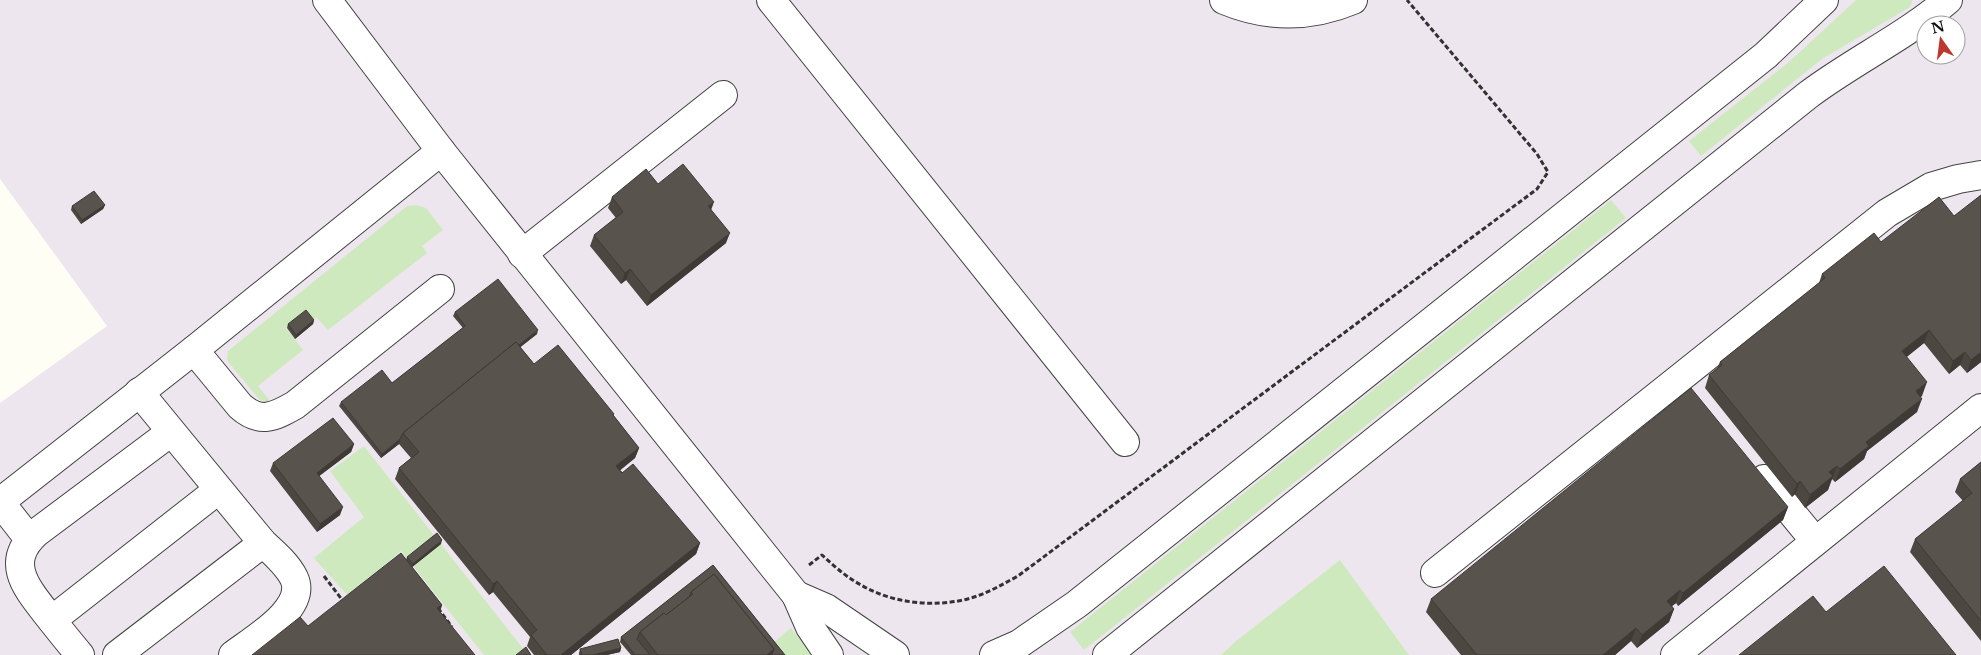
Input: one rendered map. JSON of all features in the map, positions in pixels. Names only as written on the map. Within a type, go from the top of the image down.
[{"type":"street","points":[[772,0],[1124,442]]},
{"type":"street","points":[[1224,0],[1244,8],[1271,13],[1299,14],[1326,10],[1353,0]]},
{"type":"street","points":[[994,655],[1019,644],[1093,592],[1759,61],[1824,0]]},
{"type":"street","points":[[1107,655],[1808,95],[1924,20],[1948,0]]},
{"type":"street","points":[[338,4],[441,151],[791,589],[810,627],[829,655]]},
{"type":"street","points":[[522,254],[723,95]]},
{"type":"street","points":[[29,539],[0,502],[194,350],[441,151]]},
{"type":"street","points":[[1435,573],[1887,213],[1931,187],[1981,175]]},
{"type":"street","points":[[194,350],[240,406],[249,414],[256,417],[276,415],[295,405],[440,289]]},
{"type":"street","points":[[1681,377],[1700,399]]},
{"type":"street","points":[[139,392],[218,490],[263,543],[282,561],[291,574],[297,589],[292,606],[233,655]]},
{"type":"street","points":[[1675,655],[1981,408]]},
{"type":"street","points":[[80,655],[23,581],[20,563],[21,554],[29,539],[170,432]]},
{"type":"street","points":[[1748,459],[1815,542]]},
{"type":"street","points":[[52,620],[218,490]]},
{"type":"street","points":[[117,655],[263,543]]},
{"type":"street","points":[[791,589],[826,608],[896,655]]},
{"type":"path","points":[[791,589],[822,555],[841,572],[862,586],[886,596],[912,602],[944,603],[979,596],[1018,576],[1537,189],[1548,172],[1538,154],[1407,0]]},
{"type":"path","points":[[321,573],[344,602],[351,596]]},
{"type":"path","points":[[434,603],[457,633]]},
{"type":"shaded area","points":[[0,0],[1981,0],[1981,655],[0,655],[0,403],[107,326],[0,179]]},
{"type":"green space","points":[[1856,0],[1912,0],[1912,2],[1910,7],[1822,59],[1701,156],[1689,141],[1789,62]]},
{"type":"green space","points":[[1611,200],[1626,218],[1084,650],[1070,632]]},
{"type":"green space","points":[[417,205],[426,208],[443,230],[422,246],[427,253],[328,330],[317,318],[311,319],[305,312],[286,328],[303,350],[258,386],[270,401],[266,403],[259,399],[229,363],[227,359],[228,351],[407,206]]},
{"type":"green space","points":[[364,446],[528,655],[484,655],[401,551],[348,596],[314,558],[364,517],[330,471]]},
{"type":"green space","points":[[1340,560],[1409,655],[1221,655],[1236,641]]},
{"type":"green space","points":[[791,628],[811,655],[782,655],[773,643]]},
{"type":"building","points":[[683,164],[714,202],[708,206],[730,233],[651,295],[630,269],[625,273],[594,235],[623,212],[612,197],[646,169],[658,184]]},
{"type":"building","points":[[94,191],[105,205],[82,220],[72,206]]},
{"type":"building","points":[[1981,195],[1981,352],[1971,360],[1965,352],[1953,361],[1929,330],[1902,351],[1927,382],[1916,391],[1922,399],[1866,442],[1869,446],[1840,469],[1837,466],[1829,472],[1833,476],[1810,495],[1800,481],[1797,484],[1709,375],[1722,365],[1720,362],[1825,278],[1822,274],[1874,233],[1881,242],[1939,197],[1954,216]]},
{"type":"building","points":[[498,279],[538,330],[519,345],[516,342],[403,433],[400,439],[382,454],[341,402],[382,370],[392,383],[465,326],[455,312]]},
{"type":"building","points":[[306,310],[314,320],[296,335],[288,324]]},
{"type":"building","points":[[516,342],[534,364],[558,345],[639,448],[616,466],[622,473],[633,464],[700,543],[561,655],[547,655],[531,635],[537,630],[497,581],[493,584],[399,468],[419,452],[403,433]]},
{"type":"building","points":[[1691,388],[1788,507],[1683,593],[1680,590],[1667,601],[1674,609],[1642,635],[1636,628],[1603,655],[1477,655],[1431,599]]},
{"type":"building","points":[[333,418],[354,444],[317,473],[343,507],[320,524],[273,463]]},
{"type":"building","points":[[1981,462],[1981,621],[1915,539],[1972,493],[1960,479]]},
{"type":"building","points":[[437,533],[442,540],[413,564],[407,557]]},
{"type":"building","points":[[401,553],[442,605],[437,608],[475,655],[252,655],[300,617],[308,626]]},
{"type":"building","points":[[713,565],[785,655],[772,655],[774,649],[714,574],[691,592],[689,597],[666,615],[664,613],[640,632],[637,639],[650,655],[635,655],[621,637]]},
{"type":"building","points":[[1884,566],[1956,655],[1739,655],[1813,596],[1826,612]]},
{"type":"building","points":[[714,574],[774,649],[767,655],[658,655],[640,632],[693,594],[691,592]]},
{"type":"building","points":[[618,639],[621,648],[593,655],[582,655],[580,649]]},
{"type":"building","points":[[526,647],[531,655],[516,655]]}]
